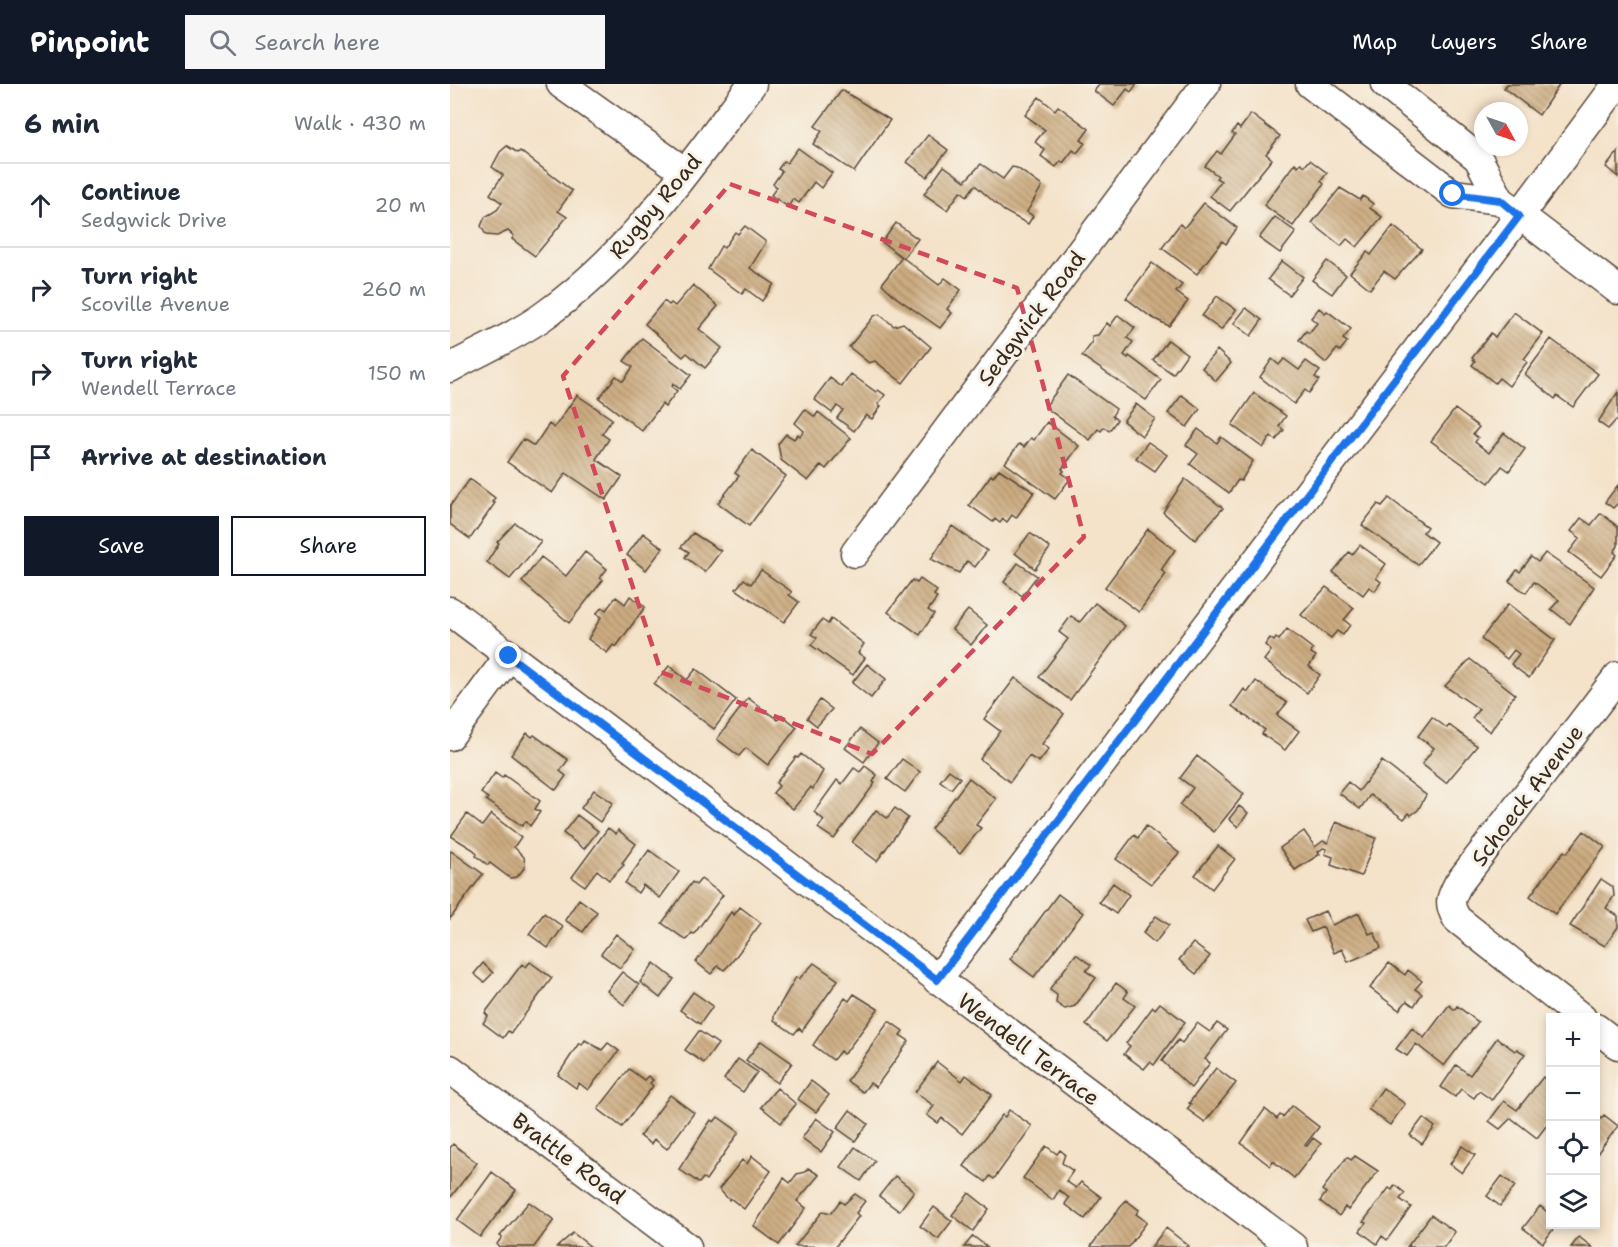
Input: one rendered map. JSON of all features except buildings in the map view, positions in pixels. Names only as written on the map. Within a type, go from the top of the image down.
[{"type":"street","points":[[561,84],[685,172]]},
{"type":"street","name":"Rugby Road","points":[[450,368],[541,318],[601,271],[637,234],[752,84]]},
{"type":"street","name":"Sedgwick Road","points":[[855,553],[1206,84]]},
{"type":"street","points":[[1310,84],[1453,194],[1510,208]]},
{"type":"street","points":[[1385,84],[1478,158],[1510,208],[1618,290]]},
{"type":"street","points":[[937,980],[1510,208],[1617,84]]},
{"type":"street","name":"Wendell Terrace","points":[[450,611],[1293,1247]]},
{"type":"street","points":[[450,736],[509,656]]},
{"type":"street","name":"Schoeck Avenue","points":[[1577,1013],[1457,919],[1450,907],[1450,899],[1458,884],[1618,676]]},
{"type":"street","points":[[1600,1031],[1618,1045]]},
{"type":"street","name":"Brattle Road","points":[[450,1069],[687,1247]]},
{"type":"highlighted area","points":[[730,184],[1017,288],[1084,537],[872,754],[661,672],[563,376]]},
{"type":"route","points":[[509,656],[937,980],[1519,216],[1500,200],[1453,194]]}]
